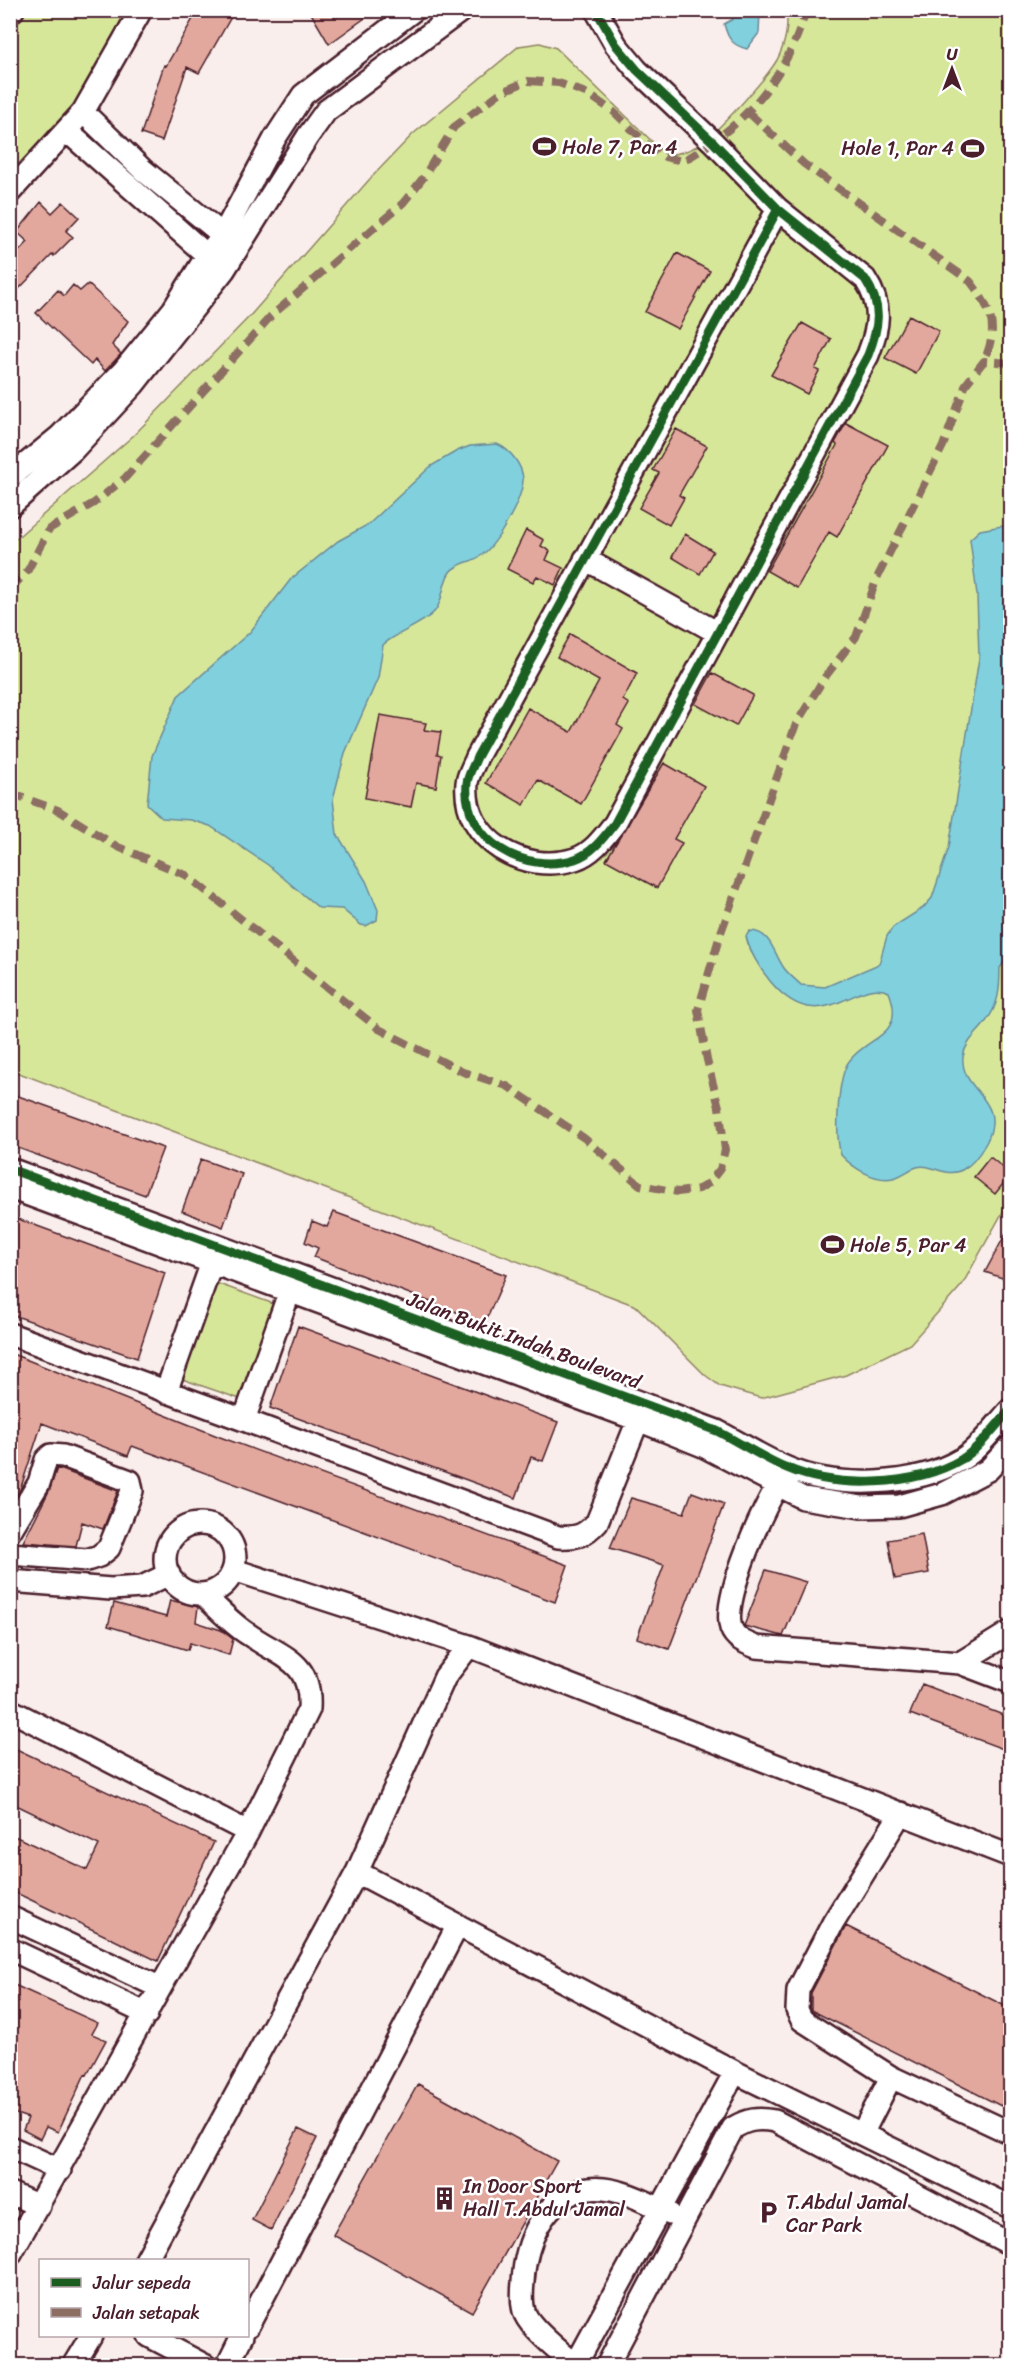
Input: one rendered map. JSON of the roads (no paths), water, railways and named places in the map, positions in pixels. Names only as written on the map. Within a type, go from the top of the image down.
[{"type":"street","points":[[10,192],[68,132],[83,112],[141,10]]},
{"type":"street","points":[[10,506],[73,450],[134,384],[224,270],[230,242],[275,138],[303,95],[414,10]]},
{"type":"street","points":[[10,477],[60,436],[124,369],[173,310],[207,254],[230,242],[326,111],[462,10]]},
{"type":"street","points":[[596,10],[616,45],[637,70],[713,142],[778,209],[865,279],[873,291],[880,318],[868,355],[615,822],[599,843],[577,858],[551,864],[524,862],[500,850],[482,832],[470,808],[467,782],[477,757],[778,209]]},
{"type":"street","points":[[83,112],[151,177],[230,242]]},
{"type":"street","points":[[68,132],[224,270]]},
{"type":"street","points":[[585,559],[718,633]]},
{"type":"street","points":[[10,1169],[215,1254],[642,1412],[776,1486],[803,1498],[861,1507],[899,1506],[942,1494],[988,1470],[1011,1447]]},
{"type":"street","points":[[10,1188],[215,1254]]},
{"type":"street","points":[[166,1392],[215,1254]]},
{"type":"street","points":[[244,1420],[293,1283]]},
{"type":"street","points":[[10,1334],[558,1537],[576,1538],[586,1533],[597,1522],[642,1412]]},
{"type":"street","name":"Jalan Bukit Indah Boulevard","points":[[642,1412],[717,1431],[788,1469],[826,1478],[860,1482],[894,1480],[929,1473],[963,1459],[1011,1410]]},
{"type":"street","points":[[10,1531],[51,1455],[63,1456],[130,1480],[132,1491],[113,1539],[109,1548],[99,1556],[87,1560],[10,1554]]},
{"type":"street","points":[[788,1469],[776,1486],[751,1539],[730,1601],[731,1631],[738,1639],[756,1647],[960,1663],[1011,1682]]},
{"type":"street","points":[[199,1525],[215,1528],[229,1540],[236,1560],[234,1570],[222,1587],[203,1594],[183,1590],[169,1575],[166,1565],[169,1544],[182,1530],[199,1525]]},
{"type":"street","points":[[234,1570],[470,1646],[1011,1856]]},
{"type":"street","points":[[10,1581],[111,1589],[142,1587],[169,1575]]},
{"type":"street","points":[[10,2255],[60,2170],[147,2014],[159,1988],[248,1832],[309,1709],[310,1689],[300,1667],[232,1623],[203,1594]]},
{"type":"street","points":[[960,1663],[1011,1632]]},
{"type":"street","points":[[147,2259],[357,1872],[445,1677],[470,1646]]},
{"type":"street","points":[[10,1710],[248,1832]]},
{"type":"street","points":[[901,1813],[833,1923],[796,1998],[797,2010],[802,2020],[891,2077],[1004,2130]]},
{"type":"street","points":[[357,1872],[735,2072],[1011,2207]]},
{"type":"street","points":[[10,1917],[159,1988]]},
{"type":"street","points":[[249,2324],[458,1925]]},
{"type":"street","points":[[10,1949],[147,2014]]},
{"type":"street","points":[[684,2221],[660,2209],[609,2189],[587,2189],[564,2196],[533,2232],[524,2256],[522,2298],[525,2314],[576,2365],[660,2209],[735,2072]]},
{"type":"street","points":[[862,2134],[891,2077]]},
{"type":"street","points":[[758,2118],[771,2090]]},
{"type":"street","points":[[607,2366],[733,2128],[744,2121],[758,2118],[775,2121],[1011,2244]]},
{"type":"street","points":[[10,2147],[60,2170]]},
{"type":"street","points":[[890,2182],[904,2155]]},
{"type":"street","points":[[10,2193],[39,2206]]},
{"type":"street","points":[[74,2366],[90,2337]]},
{"type":"street","points":[[151,2337],[206,2366]]},
{"type":"street","points":[[227,2366],[242,2337]]},
{"type":"water","points":[[734,11],[760,11],[759,33],[747,49],[734,43],[724,24],[733,19]]},
{"type":"water","points":[[497,444],[514,458],[521,469],[522,488],[514,509],[502,531],[482,555],[457,566],[450,572],[435,611],[423,621],[383,645],[378,678],[345,753],[333,799],[337,834],[366,881],[378,910],[377,920],[366,926],[361,925],[342,909],[319,908],[268,865],[210,826],[191,820],[162,818],[147,804],[152,756],[178,696],[250,632],[291,579],[338,541],[369,524],[431,466],[470,446]]},
{"type":"water","points":[[1002,526],[1008,530],[1010,536],[1010,954],[1000,968],[999,990],[993,1010],[969,1043],[963,1057],[964,1069],[992,1116],[991,1128],[979,1154],[962,1170],[950,1172],[920,1166],[893,1178],[879,1178],[858,1169],[841,1155],[838,1106],[842,1078],[850,1060],[883,1033],[893,1018],[889,992],[877,989],[821,1007],[805,1006],[788,999],[770,981],[755,960],[746,936],[750,931],[763,935],[771,944],[784,968],[801,985],[825,987],[879,964],[887,936],[893,927],[923,908],[932,898],[949,847],[979,658],[977,595],[970,539],[980,530]]},
{"type":"place","name":"Hole 7, Par 4","points":[[544,147]]},
{"type":"place","name":"Hole 1, Par 4","points":[[972,148]]},
{"type":"place","name":"Hole 5, Par 4","points":[[832,1245]]},
{"type":"place","name":"In Door Sport Hall T.Abdul Jamal","points":[[445,2198]]},
{"type":"place","name":"T.Abdul Jamal Car Park","points":[[768,2213]]}]
